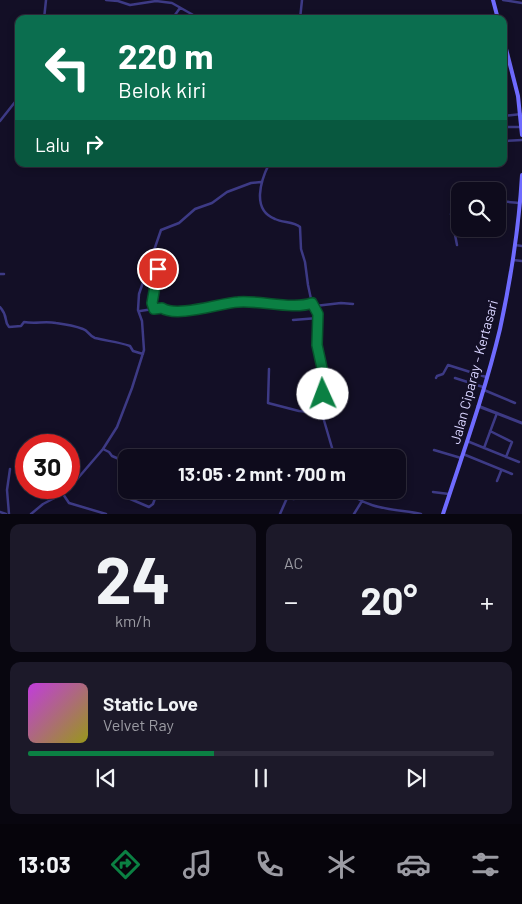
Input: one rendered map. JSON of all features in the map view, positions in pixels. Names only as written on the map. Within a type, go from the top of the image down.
[{"type":"main road","points":[[493,0],[497,15]]},
{"type":"main road","points":[[507,52],[518,96],[522,135]]},
{"type":"main road","name":"Jalan Ciparay - Kertasari","points":[[443,514],[478,406],[500,328],[513,260],[522,175]]},
{"type":"street","points":[[44,15],[46,0]]},
{"type":"street","points":[[106,0],[130,5],[172,3],[193,15]]},
{"type":"street","points":[[300,15],[302,0]]},
{"type":"street","points":[[503,0],[522,4]]},
{"type":"street","points":[[175,15],[180,8]]},
{"type":"street","points":[[0,120],[15,102]]},
{"type":"street","points":[[507,116],[521,114]]},
{"type":"street","points":[[507,127],[522,127]]},
{"type":"street","points":[[507,141],[522,140]]},
{"type":"street","points":[[268,167],[261,182],[261,204],[265,213],[274,219],[297,224],[300,227],[302,249],[318,318],[316,335],[322,368],[323,421],[332,449]]},
{"type":"street","points":[[80,476],[103,448],[117,427],[126,408],[143,354],[144,338],[139,294],[162,229],[179,223],[194,209],[212,203],[227,192],[252,183],[261,182]]},
{"type":"street","points":[[506,201],[520,203]]},
{"type":"street","points":[[455,237],[457,245]]},
{"type":"street","points":[[515,245],[522,246]]},
{"type":"street","points":[[513,260],[522,261]]},
{"type":"street","points":[[149,265],[159,270],[152,303],[154,309]]},
{"type":"street","points":[[140,311],[162,308],[177,312],[238,302],[353,304]]},
{"type":"street","points":[[0,307],[6,314],[6,323],[10,328],[21,326],[24,322],[70,325],[84,329],[90,336],[95,338],[107,339],[130,346],[133,351],[143,354]]},
{"type":"street","points":[[293,320],[318,318]]},
{"type":"street","points":[[436,378],[443,374],[448,365],[486,377]]},
{"type":"street","points":[[269,369],[268,403],[291,410],[322,413]]},
{"type":"street","points":[[455,378],[483,388],[515,403]]},
{"type":"street","points":[[478,406],[522,422]]},
{"type":"street","points":[[484,448],[497,413]]},
{"type":"street","points":[[490,432],[512,441],[506,457]]},
{"type":"street","points":[[467,441],[519,462]]},
{"type":"street","points":[[103,448],[118,459]]},
{"type":"street","points":[[434,450],[462,456],[512,474]]},
{"type":"street","points":[[0,512],[8,514],[7,490],[10,469]]},
{"type":"street","points":[[497,481],[501,471]]},
{"type":"street","points":[[434,492],[449,494]]},
{"type":"street","points":[[31,514],[43,504],[53,499]]},
{"type":"street","points":[[66,499],[69,504],[106,514]]},
{"type":"street","points":[[130,499],[150,507],[155,499]]},
{"type":"street","points":[[280,514],[287,499]]},
{"type":"street","points":[[359,499],[374,506],[421,514]]},
{"type":"street","points":[[354,514],[362,501]]},
{"type":"route","points":[[158,269],[152,303],[154,309],[162,308],[177,312],[238,302],[312,303],[318,314],[316,335],[322,368],[323,394]]}]
